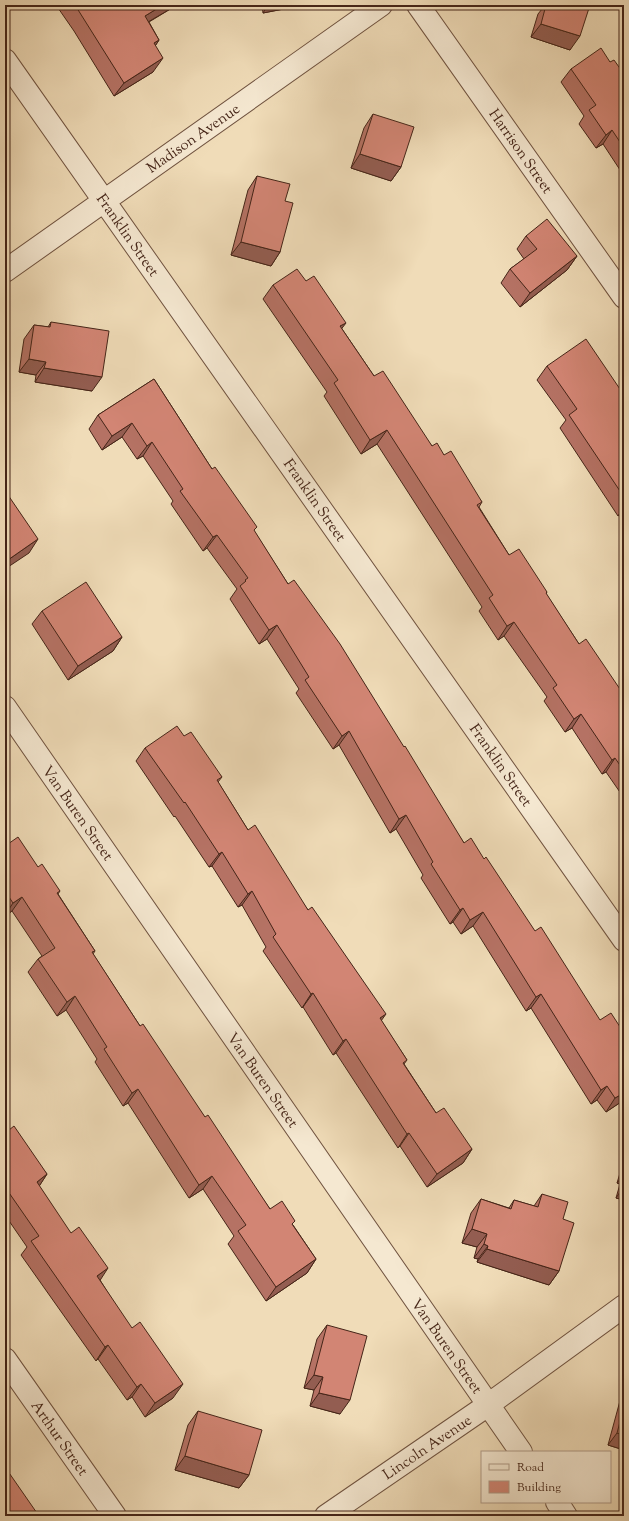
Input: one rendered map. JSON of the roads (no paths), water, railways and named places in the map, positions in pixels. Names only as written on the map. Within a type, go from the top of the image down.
[{"type":"street","name":"Madison Avenue","points":[[5,271],[381,5]]},
{"type":"street","name":"Harrison Street","points":[[418,5],[624,297]]},
{"type":"street","name":"Franklin Street","points":[[5,60],[624,940]]},
{"type":"street","name":"Van Buren Street","points":[[5,707],[520,1451]]},
{"type":"street","name":"Lincoln Avenue","points":[[326,1516],[488,1405],[624,1306]]},
{"type":"street","name":"Arthur Street","points":[[5,1359],[115,1516]]},
{"type":"street","points":[[557,1503],[566,1516]]}]
